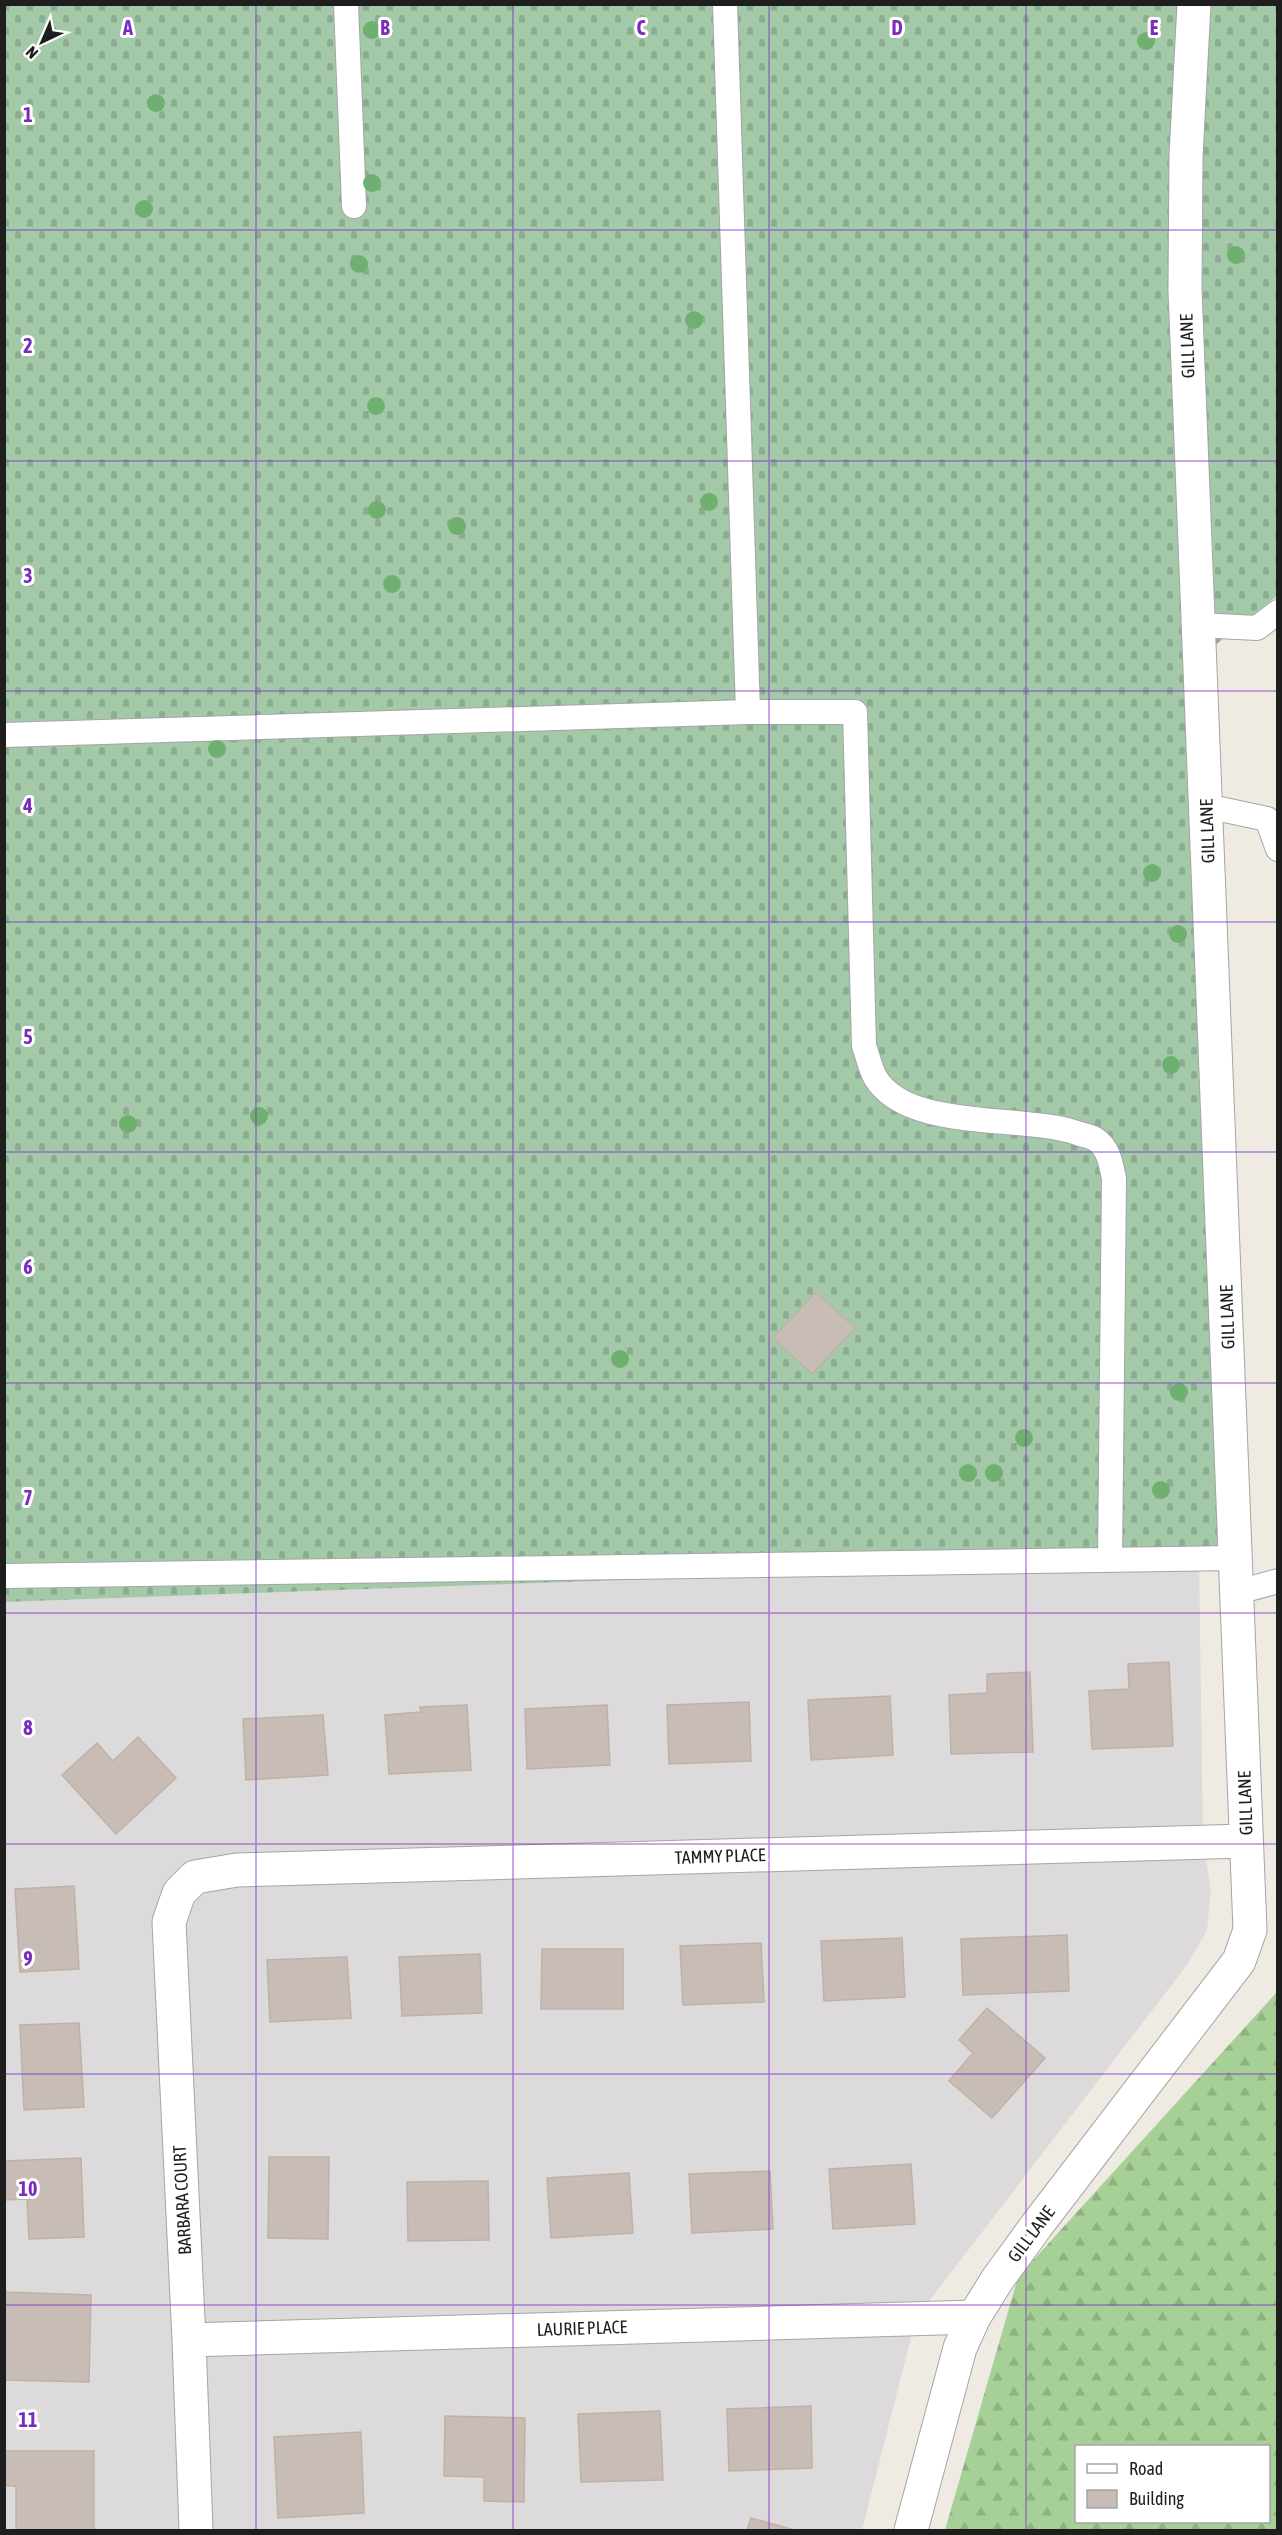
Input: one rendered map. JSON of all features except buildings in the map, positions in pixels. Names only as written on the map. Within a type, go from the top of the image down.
[{"type":"street","name":"GILL LANE","points":[[911,2530],[960,2348],[974,2317],[997,2280],[1037,2225],[1239,1961],[1250,1930],[1185,290],[1186,156],[1194,4]]},
{"type":"street","name":"TAMMY PLACE","points":[[195,1877],[237,1870],[1246,1841]]},
{"type":"street","name":"BARBARA COURT","points":[[195,1877],[179,1893],[169,1922],[189,2340],[195,2530]]},
{"type":"street","name":"LAURIE PLACE","points":[[189,2340],[974,2317]]},
{"type":"lane","points":[[346,4],[354,206]]},
{"type":"lane","points":[[725,4],[748,712]]},
{"type":"lane","points":[[1199,625],[1257,628],[1278,612]]},
{"type":"lane","points":[[4,735],[748,712],[855,712],[864,1046],[875,1077],[892,1095],[916,1107],[937,1114],[1060,1127],[1095,1139],[1109,1155],[1114,1179],[1110,1560]]},
{"type":"lane","points":[[1206,806],[1267,819],[1278,849]]},
{"type":"lane","points":[[4,1576],[1237,1558]]},
{"type":"lane","points":[[1238,1592],[1278,1581]]},
{"type":"shaded area","points":[[1199,1559],[1203,1842],[1211,1891],[1207,1930],[1187,1965],[916,2318],[862,2530],[5,2530],[4,1602]]},
{"type":"green space","points":[[4,5],[1277,5],[1277,596],[1204,654],[1237,1558],[5,1602]]},
{"type":"green space","points":[[1277,1992],[1277,2530],[945,2530],[1018,2277]]}]
